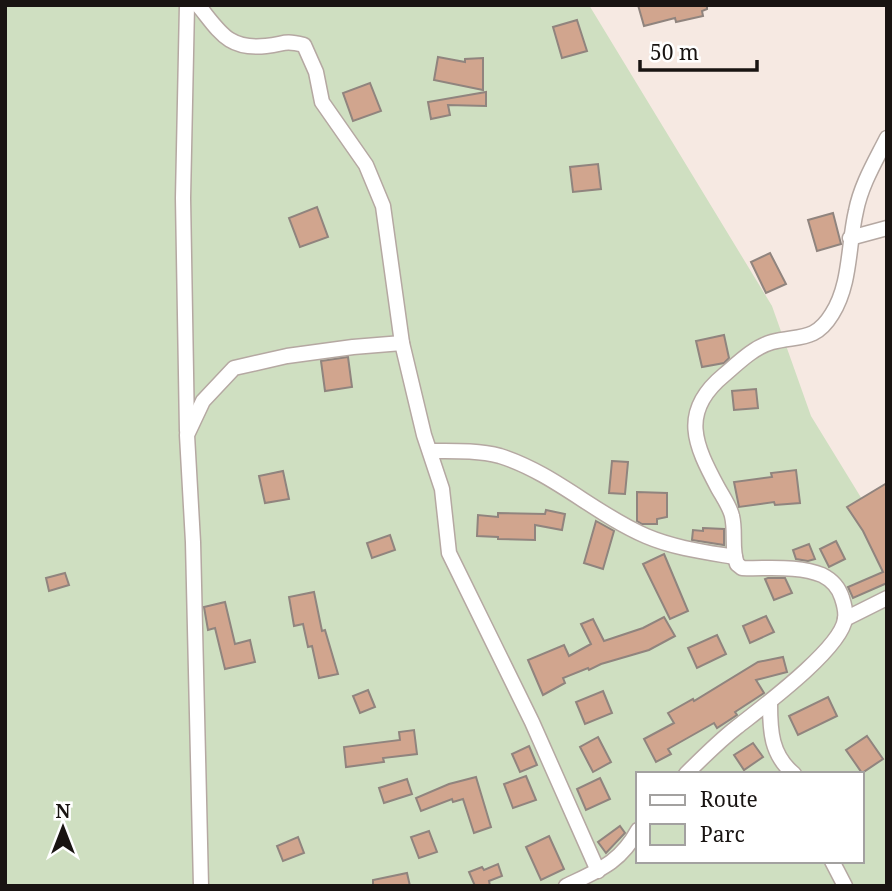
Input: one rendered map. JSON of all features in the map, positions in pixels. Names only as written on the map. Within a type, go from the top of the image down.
[{"type":"street","points":[[187,5],[183,198],[187,435],[193,542],[201,886]]},
{"type":"street","points":[[198,5],[229,42],[246,46],[268,46],[286,41],[304,46],[316,72],[322,102],[366,165],[383,206],[402,344],[424,435],[442,489],[449,552],[532,722],[598,871]]},
{"type":"street","points":[[688,772],[807,669],[840,632],[845,619],[837,586],[823,576],[800,570],[743,568],[737,564],[732,514],[702,460],[695,436],[695,418],[701,403],[717,380],[759,348],[772,342],[811,335],[822,327],[843,293],[856,208],[867,176],[887,138]]},
{"type":"street","points":[[850,238],[887,228]]},
{"type":"street","points":[[187,435],[203,401],[234,368],[287,356],[353,346],[402,344]]},
{"type":"street","points":[[430,451],[499,456],[561,486],[646,536],[688,549],[735,557]]},
{"type":"street","points":[[845,619],[887,598]]},
{"type":"street","points":[[770,703],[775,750],[792,772]]},
{"type":"street","points":[[566,886],[616,861],[629,847],[636,834]]},
{"type":"street","points":[[833,863],[845,886]]},
{"type":"green space","points":[[5,5],[589,5],[772,306],[811,416],[887,540],[887,886],[5,886]]},
{"type":"building","points":[[638,5],[707,5],[707,9],[702,11],[703,16],[676,22],[675,18],[644,26]]},
{"type":"building","points":[[577,20],[587,51],[562,58],[553,27]]},
{"type":"building","points":[[438,57],[465,62],[465,59],[483,58],[483,90],[434,80]]},
{"type":"building","points":[[370,83],[381,111],[353,121],[343,93]]},
{"type":"building","points":[[486,92],[486,106],[448,105],[450,115],[431,119],[428,102]]},
{"type":"building","points":[[598,164],[601,189],[573,192],[570,167]]},
{"type":"building","points":[[317,207],[328,237],[300,247],[289,218]]},
{"type":"building","points":[[833,213],[841,244],[817,251],[808,220]]},
{"type":"building","points":[[770,253],[786,284],[766,293],[751,262]]},
{"type":"building","points":[[724,335],[729,358],[724,363],[702,367],[696,341]]},
{"type":"building","points":[[348,357],[352,387],[325,391],[321,361]]},
{"type":"building","points":[[756,389],[758,408],[734,410],[732,391]]},
{"type":"building","points":[[612,461],[628,462],[625,494],[609,493]]},
{"type":"building","points":[[796,470],[800,503],[775,505],[774,502],[739,507],[734,482],[772,477],[771,473]]},
{"type":"building","points":[[283,471],[289,499],[265,503],[259,476]]},
{"type":"building","points":[[887,483],[887,583],[853,598],[848,587],[883,572],[863,531],[847,507]]},
{"type":"building","points":[[637,492],[667,493],[667,517],[657,519],[657,524],[642,524],[637,521]]},
{"type":"building","points":[[546,510],[565,514],[562,530],[535,525],[535,540],[477,536],[478,515],[498,517],[498,513],[545,514]]},
{"type":"building","points":[[596,521],[614,531],[603,569],[584,563]]},
{"type":"building","points":[[703,528],[724,529],[724,545],[692,540],[693,530],[703,531]]},
{"type":"building","points":[[390,535],[395,550],[372,558],[367,543]]},
{"type":"building","points":[[836,541],[845,559],[829,567],[820,549]]},
{"type":"building","points":[[809,544],[815,559],[796,559],[793,550]]},
{"type":"building","points":[[664,554],[688,611],[670,619],[643,564]]},
{"type":"building","points":[[65,573],[69,585],[49,591],[46,578]]},
{"type":"building","points":[[785,578],[792,593],[774,600],[765,579]]},
{"type":"building","points":[[314,592],[322,631],[325,630],[338,674],[319,678],[312,646],[308,647],[303,624],[294,626],[289,597]]},
{"type":"building","points":[[225,602],[235,644],[250,640],[255,662],[225,669],[215,628],[208,630],[204,607]]},
{"type":"building","points":[[766,616],[774,632],[750,643],[743,626]]},
{"type":"building","points":[[664,617],[675,636],[649,650],[563,678],[565,683],[543,695],[528,660],[564,645],[569,656],[591,644],[581,624],[593,619],[604,641],[643,628]]},
{"type":"building","points":[[717,635],[726,654],[697,668],[688,648]]},
{"type":"building","points":[[783,657],[787,672],[756,680],[764,693],[717,728],[714,723],[668,749],[671,754],[656,762],[644,739],[674,723],[668,713],[693,699],[694,701],[758,662]]},
{"type":"building","points":[[368,690],[375,707],[360,713],[353,696]]},
{"type":"building","points":[[603,691],[612,713],[585,724],[576,702]]},
{"type":"building","points":[[828,697],[837,716],[798,735],[789,716]]},
{"type":"building","points":[[414,730],[417,754],[383,758],[384,762],[346,767],[344,747],[400,740],[399,732]]},
{"type":"building","points":[[867,736],[883,759],[861,772],[846,750]]},
{"type":"building","points":[[598,737],[611,762],[593,772],[580,747]]},
{"type":"building","points":[[753,743],[763,757],[744,770],[734,755]]},
{"type":"building","points":[[529,746],[537,765],[520,772],[512,754]]},
{"type":"building","points":[[526,776],[536,800],[513,808],[504,784]]},
{"type":"building","points":[[476,777],[491,827],[474,833],[463,799],[453,802],[452,799],[421,811],[416,798],[449,784]]},
{"type":"building","points":[[600,778],[610,799],[586,810],[577,789]]},
{"type":"building","points":[[407,779],[412,794],[384,803],[379,788]]},
{"type":"building","points":[[620,826],[625,833],[606,853],[598,842]]},
{"type":"building","points":[[429,831],[437,852],[419,858],[411,837]]},
{"type":"building","points":[[549,836],[564,869],[541,880],[526,847]]},
{"type":"building","points":[[298,837],[304,853],[283,861],[277,846]]},
{"type":"building","points":[[498,864],[502,876],[489,881],[490,886],[475,886],[469,872]]},
{"type":"building","points":[[407,873],[410,886],[373,886],[373,880]]}]
